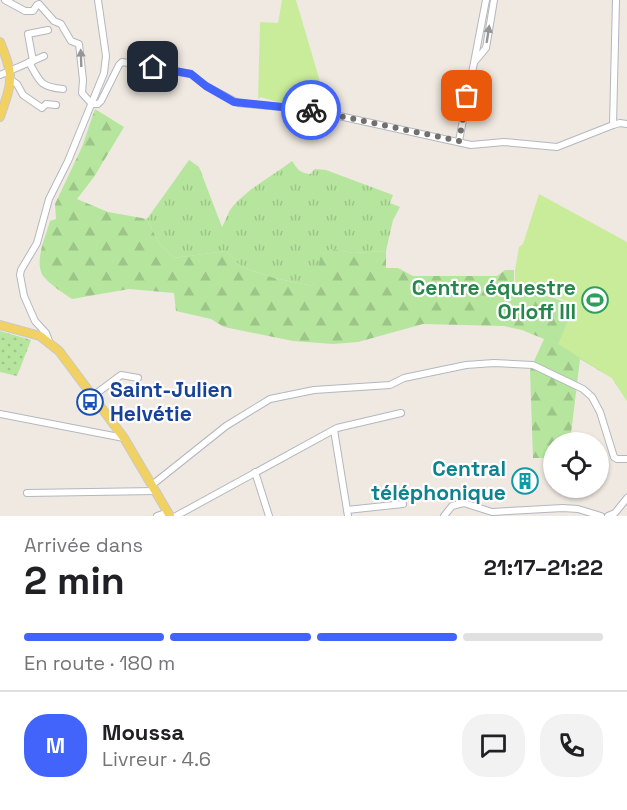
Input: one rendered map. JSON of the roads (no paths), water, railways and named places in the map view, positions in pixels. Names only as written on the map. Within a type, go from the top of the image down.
[{"type":"main road","points":[[0,42],[11,76],[0,117]]},
{"type":"main road","points":[[0,325],[35,334],[59,351],[124,438],[172,515]]},
{"type":"street","points":[[5,0],[25,11],[31,11],[39,4],[54,21],[61,24],[71,41],[80,46],[82,93],[92,104],[98,104],[101,101],[118,65],[122,62],[191,74],[206,86],[238,103],[312,111],[471,145],[504,142],[557,147],[613,124],[627,124]]},
{"type":"street","points":[[49,342],[46,333],[35,321],[24,296],[20,282],[21,270],[37,243],[49,199],[68,161],[104,73],[106,62],[98,0]]},
{"type":"street","points":[[459,141],[486,0]]},
{"type":"street","points":[[474,63],[486,48],[494,0]]},
{"type":"street","points":[[613,124],[616,0]]},
{"type":"street","points":[[48,30],[28,34],[31,61],[45,86],[63,89]]},
{"type":"street","points":[[0,75],[11,76],[31,61],[44,56]]},
{"type":"street","points":[[11,76],[23,95],[42,108],[46,104],[56,105]]},
{"type":"street","points":[[27,493],[154,488],[226,426],[270,399],[314,390],[390,385],[404,378],[476,364],[533,365],[584,390],[592,397],[600,412],[614,457],[627,459]]},
{"type":"street","points":[[93,396],[121,375],[138,378]]},
{"type":"street","points":[[157,516],[172,515],[334,430],[401,413]]},
{"type":"street","points":[[0,414],[124,438]]},
{"type":"street","points":[[334,430],[347,513],[403,504]]},
{"type":"street","points":[[255,472],[269,516]]},
{"type":"street","points":[[608,516],[615,513],[627,498]]},
{"type":"street","points":[[444,516],[452,506],[464,503],[492,512],[563,508],[578,509],[601,516]]},
{"type":"place","name":"Centre équestre Orloff III","points":[[595,300]]},
{"type":"place","name":"Saint-Julien Helvétie","points":[[90,402]]},
{"type":"place","name":"Central téléphonique","points":[[525,481]]}]
